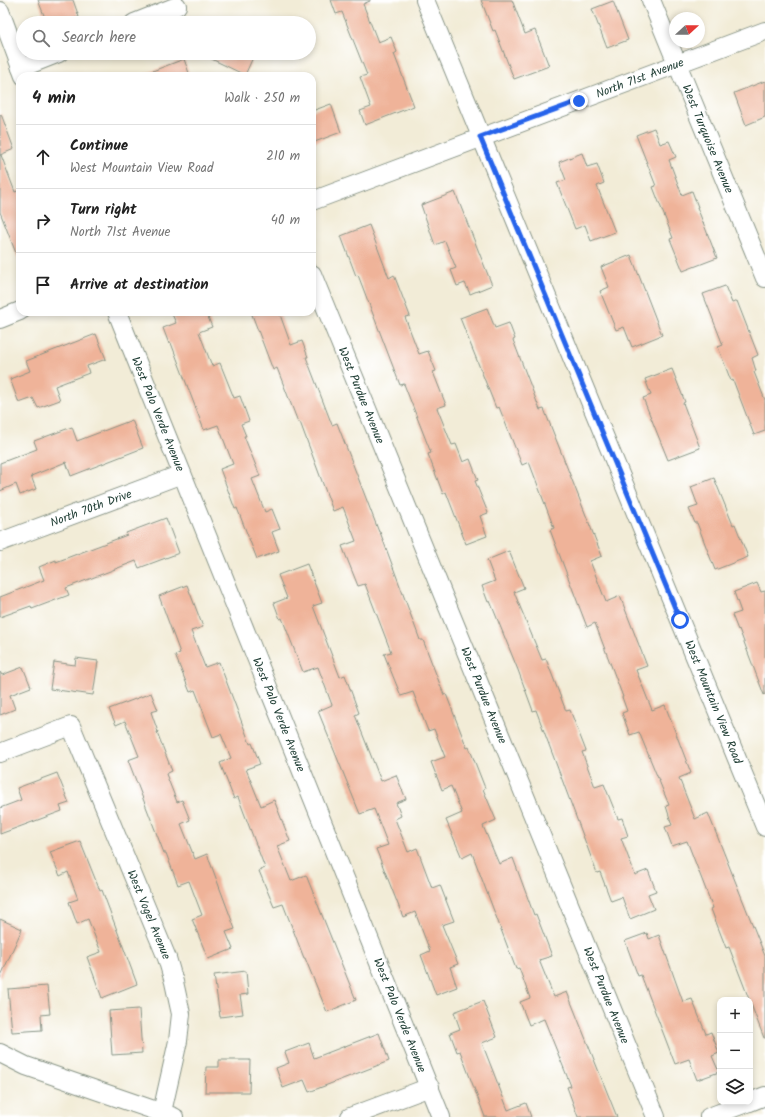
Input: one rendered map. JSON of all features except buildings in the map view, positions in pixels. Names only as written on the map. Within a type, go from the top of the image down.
[{"type":"street","name":"West Mountain View Road","points":[[425,0],[480,137],[765,827]]},
{"type":"street","name":"West Turquoise Avenue","points":[[651,0],[765,278]]},
{"type":"street","points":[[152,16],[177,6]]},
{"type":"street","points":[[0,11],[16,55]]},
{"type":"street","name":"North 71st Avenue","points":[[316,199],[765,31]]},
{"type":"street","points":[[18,60],[22,72],[45,60]]},
{"type":"street","name":"West Purdue Avenue","points":[[316,284],[656,1117]]},
{"type":"street","points":[[0,319],[16,313]]},
{"type":"street","name":"West Palo Verde Avenue","points":[[118,316],[441,1117]]},
{"type":"street","name":"North 70th Drive","points":[[0,542],[182,474]]},
{"type":"street","name":"West Vogel Avenue","points":[[0,753],[71,726],[167,958],[174,982],[181,1014],[168,1115]]},
{"type":"street","points":[[0,1053],[26,1066],[168,1115]]},
{"type":"street","points":[[350,1117],[430,1087]]},
{"type":"street","points":[[753,1101],[765,1096]]},
{"type":"street","points":[[709,1117],[742,1105]]},
{"type":"route","points":[[579,101],[480,137],[680,620]]}]
